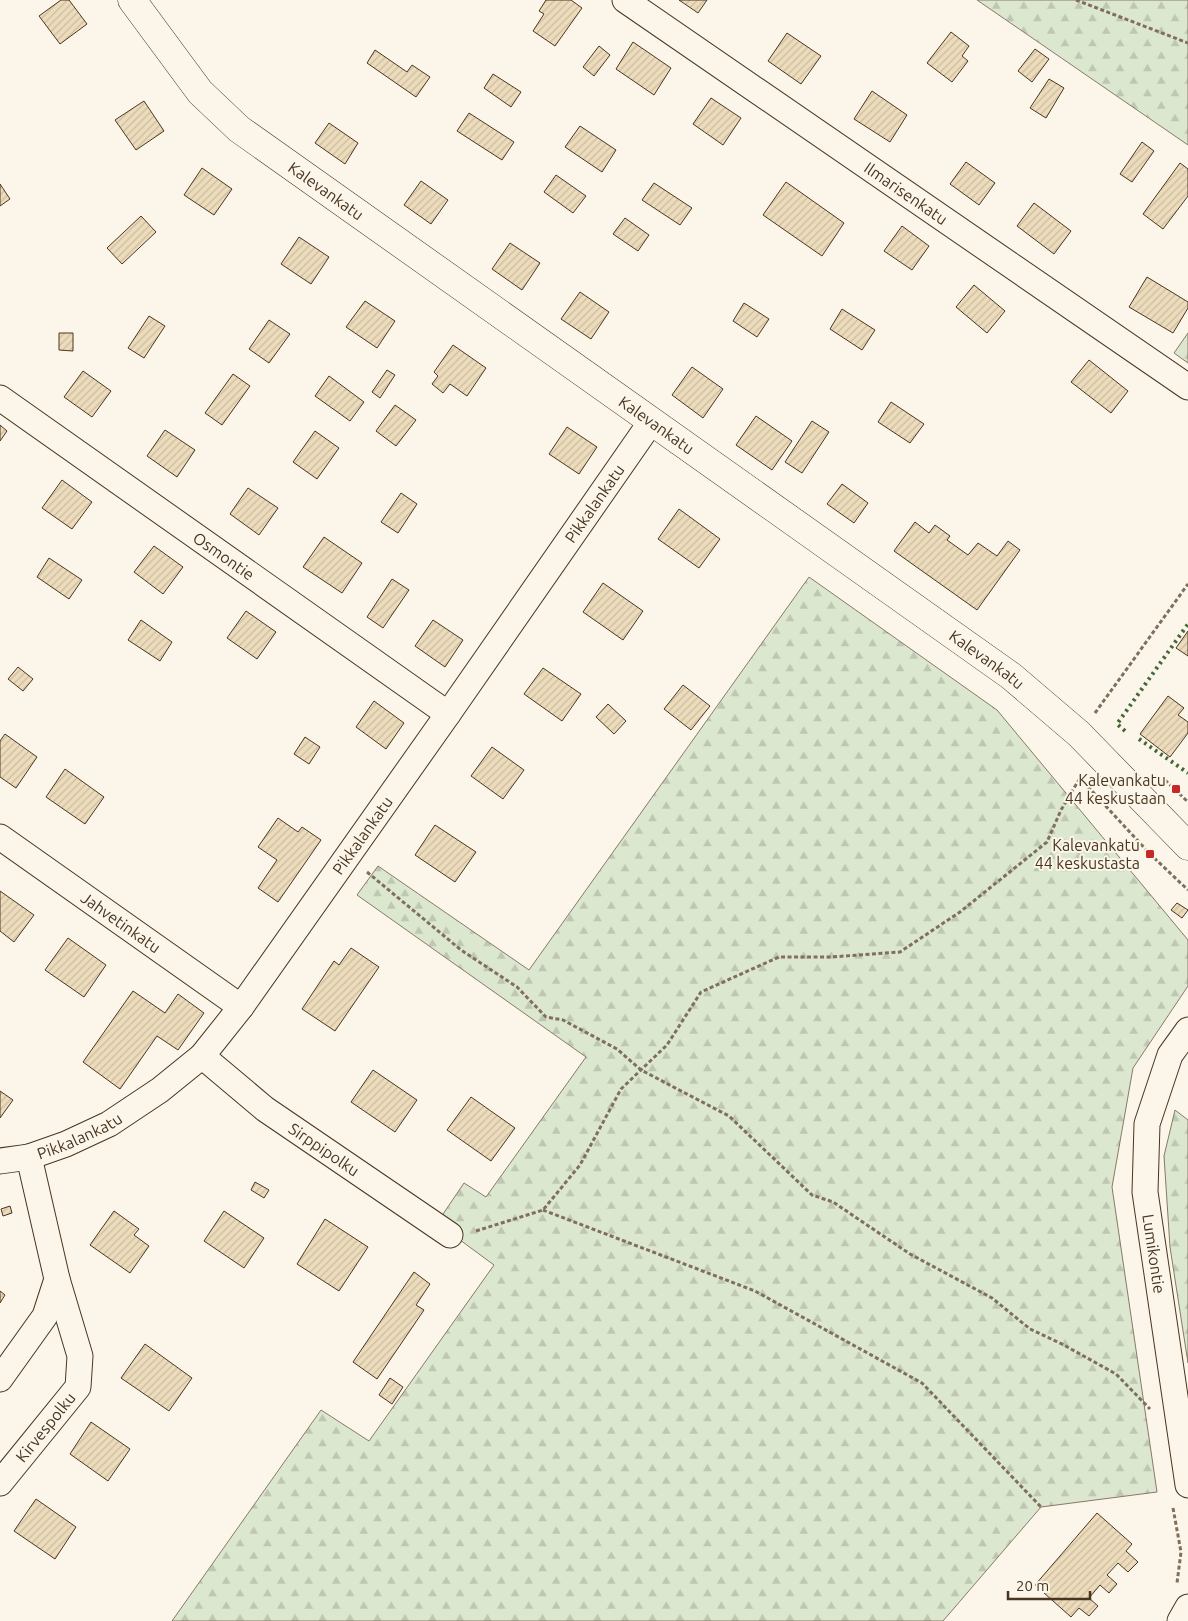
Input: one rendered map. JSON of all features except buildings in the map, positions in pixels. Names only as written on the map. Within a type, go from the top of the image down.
[{"type":"main road","name":"Kalevankatu","points":[[132,0],[200,92],[239,129],[1011,676],[1079,734],[1188,846]]},
{"type":"street","name":"Ilmarisenkatu","points":[[624,0],[1188,387]]},
{"type":"street","name":"Osmontie","points":[[0,398],[448,714]]},
{"type":"street","name":"Pikkalankatu","points":[[0,1161],[29,1157],[66,1144],[109,1124],[160,1090],[202,1056],[241,1007],[651,422]]},
{"type":"street","name":"Jahvetinkatu","points":[[0,837],[241,1007]]},
{"type":"street","name":"Lumikontie","points":[[1188,1030],[1170,1055],[1147,1124],[1145,1192],[1188,1485]]},
{"type":"street","name":"Sirppipolku","points":[[202,1056],[265,1109],[450,1235]]},
{"type":"street","name":"Kirvespolku","points":[[0,1484],[78,1387],[80,1356],[57,1279],[29,1157]]},
{"type":"street","points":[[0,1379],[45,1316],[57,1279]]},
{"type":"street","points":[[1180,1621],[1188,1607]]},
{"type":"path","points":[[1076,0],[1188,43]]},
{"type":"path","points":[[1079,734],[1188,584]]},
{"type":"path","points":[[450,1235],[483,1230],[543,1210],[580,1165],[621,1089],[666,1046],[701,992],[779,957],[831,957],[900,952],[960,912],[1047,842],[1061,810],[1080,778]]},
{"type":"path","points":[[364,870],[461,950],[517,987],[546,1017],[563,1020],[617,1049],[641,1070],[729,1116],[812,1195],[833,1202],[910,1254],[992,1298],[1030,1329],[1062,1344],[1116,1374],[1154,1414]]},
{"type":"path","points":[[543,1210],[755,1291],[922,1383],[1041,1507]]},
{"type":"green space","points":[[977,0],[1188,0],[1188,145]]},
{"type":"green space","points":[[1188,333],[1188,363],[1174,353]]},
{"type":"green space","points":[[809,577],[997,710],[1188,940],[1188,986],[1133,1068],[1112,1187],[1157,1492],[1041,1507],[943,1621],[172,1621],[321,1410],[369,1441],[494,1265],[437,1223],[464,1183],[486,1197],[586,1057],[357,895],[378,866],[529,970]]},
{"type":"green space","points":[[1175,1110],[1188,1120],[1188,1363],[1170,1247],[1164,1156]]},
{"type":"hedge","points":[[1125,731],[1117,724],[1188,624]]},
{"type":"hedge","points":[[1139,739],[1188,773]]},
{"type":"place","name":"Kalevankatu 44 keskustaan","points":[[1176,789]]},
{"type":"place","name":"Kalevankatu 44 keskustasta","points":[[1150,854]]}]
